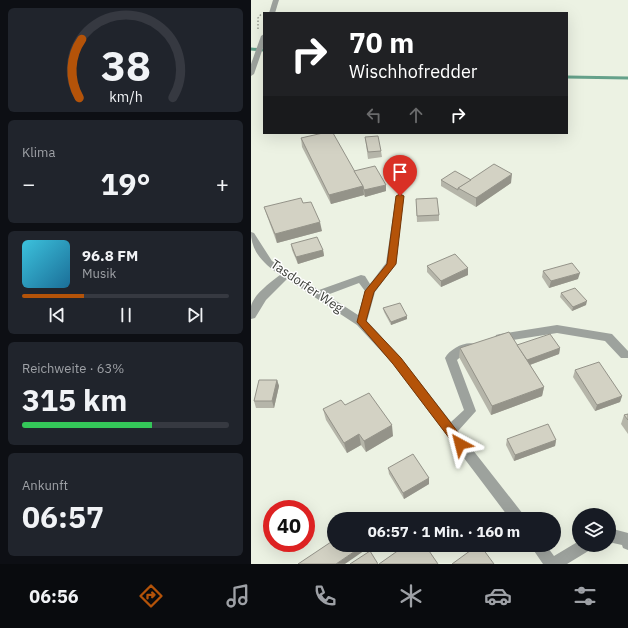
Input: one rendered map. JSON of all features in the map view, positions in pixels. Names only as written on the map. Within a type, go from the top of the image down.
[{"type":"street","points":[[272,12],[276,0]]},
{"type":"street","points":[[251,74],[263,39]]},
{"type":"street","points":[[361,322],[370,291],[391,264],[400,196]]},
{"type":"street","name":"Tasdorfer Weg","points":[[251,235],[269,263],[361,322],[397,361],[512,512]]},
{"type":"street","points":[[251,315],[254,308],[267,290],[287,274]]},
{"type":"street","points":[[318,294],[361,279],[370,291]]},
{"type":"street","points":[[450,431],[470,411],[451,358],[461,350],[506,336],[557,329],[608,337],[625,355]]},
{"type":"street","points":[[616,537],[626,540],[628,543]]},
{"type":"street","points":[[543,552],[553,564],[573,552]]},
{"type":"path","points":[[258,32],[258,18],[263,12]]},
{"type":"building","points":[[319,134],[334,134],[363,186],[329,195],[301,138]]},
{"type":"building","points":[[378,136],[381,151],[368,152],[365,137]]},
{"type":"building","points":[[494,164],[512,174],[476,198],[458,188]]},
{"type":"building","points":[[375,166],[386,185],[364,190],[354,171]]},
{"type":"building","points":[[455,171],[471,180],[458,188],[458,190],[441,180]]},
{"type":"building","points":[[301,198],[303,203],[311,202],[320,222],[275,234],[264,207]]},
{"type":"building","points":[[437,198],[439,215],[417,216],[416,199]]},
{"type":"building","points":[[317,237],[323,250],[296,257],[291,244]]},
{"type":"building","points":[[455,254],[468,268],[441,281],[427,266]]},
{"type":"building","points":[[572,263],[580,273],[551,281],[543,271]]},
{"type":"building","points":[[575,288],[587,301],[573,307],[561,293]]},
{"type":"building","points":[[400,303],[407,316],[391,322],[383,308]]},
{"type":"building","points":[[509,332],[544,387],[492,406],[460,348]]},
{"type":"building","points":[[550,334],[560,348],[527,360],[517,345]]},
{"type":"building","points":[[599,362],[622,396],[597,405],[575,370]]},
{"type":"building","points":[[259,380],[277,380],[272,401],[254,401]]},
{"type":"building","points":[[369,393],[392,425],[364,441],[359,434],[344,443],[323,409],[341,400],[345,405]]},
{"type":"building","points":[[628,414],[628,420],[624,415]]},
{"type":"building","points":[[548,424],[556,440],[515,455],[507,439]]},
{"type":"building","points":[[413,454],[429,478],[403,493],[388,468]]},
{"type":"building","points":[[327,545],[327,552],[354,552],[336,564],[298,564]]},
{"type":"building","points":[[371,552],[378,564],[350,564]]},
{"type":"building","points":[[396,552],[430,552],[438,564],[379,564]]},
{"type":"building","points":[[468,552],[485,552],[494,564],[452,564]]},
{"type":"waterway","points":[[251,49],[263,50]]},
{"type":"waterway","points":[[568,77],[628,78]]},
{"type":"route","points":[[400,196],[391,264],[370,291],[361,322],[397,361],[460,444]]}]
